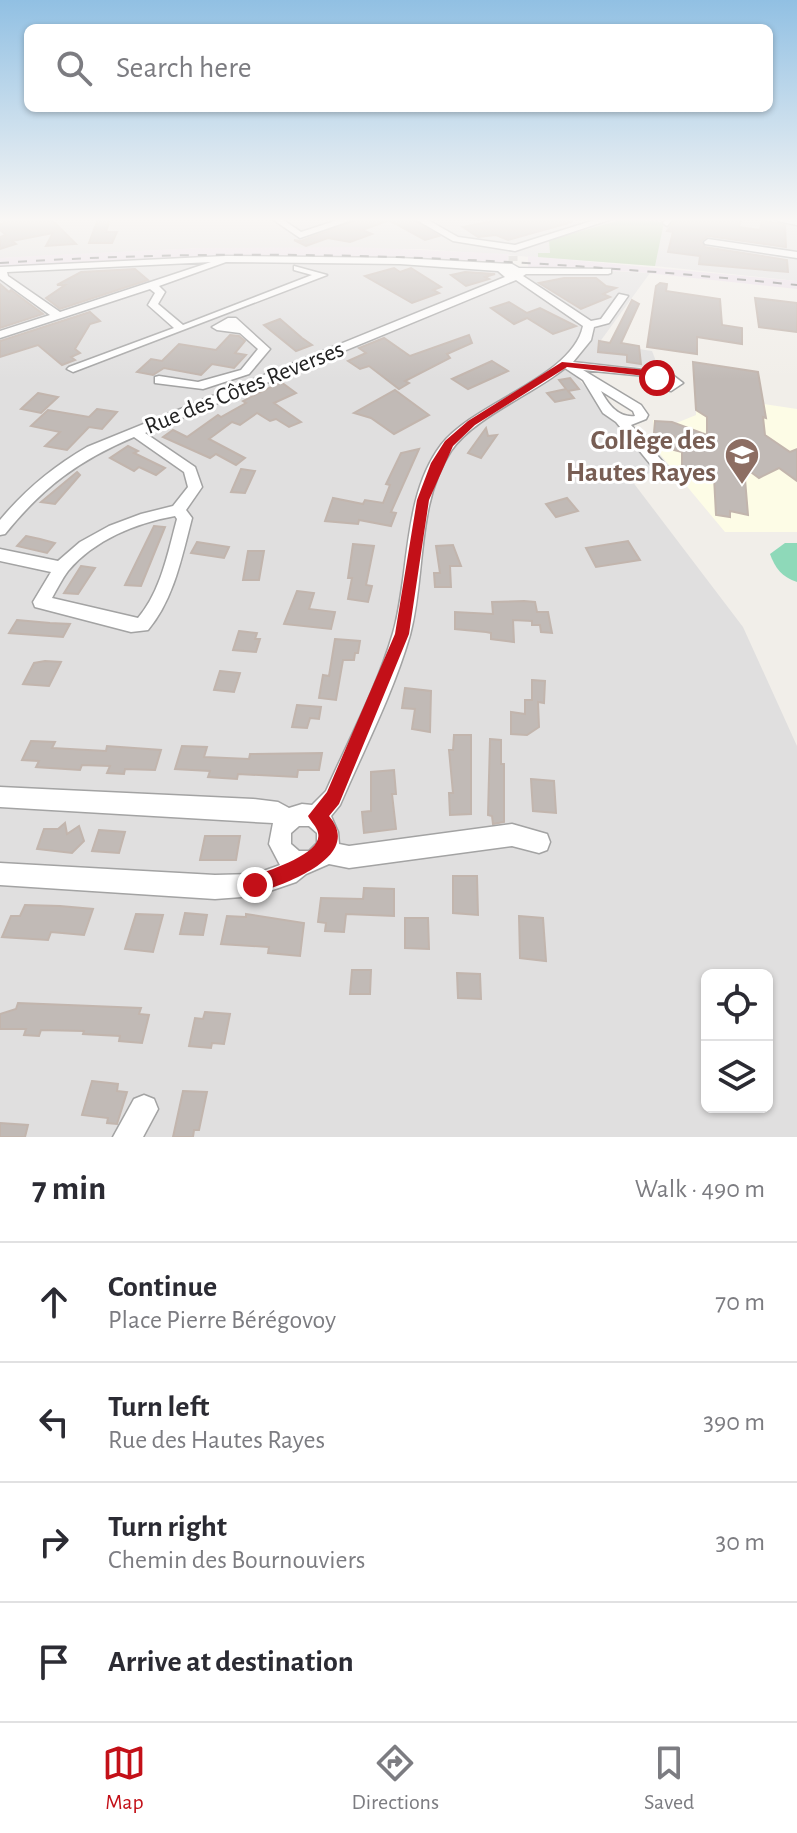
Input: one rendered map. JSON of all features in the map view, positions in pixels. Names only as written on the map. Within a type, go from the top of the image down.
[{"type":"street","points":[[2,272],[3,277],[60,317]]},
{"type":"street","points":[[0,335],[162,290],[203,272]]},
{"type":"street","points":[[73,369],[164,338],[322,275],[312,272]]},
{"type":"street","name":"Rue des Côtes Reverses","points":[[0,530],[24,499],[52,475],[92,450],[257,381],[500,272]]},
{"type":"street","points":[[521,272],[589,325]]},
{"type":"street","points":[[162,290],[153,305],[181,329]]},
{"type":"street","points":[[159,380],[199,386],[245,372],[264,349],[232,320],[298,295]]},
{"type":"street","points":[[589,325],[605,321],[623,296]]},
{"type":"street","points":[[317,816],[333,798],[402,634],[423,500],[437,463],[449,444],[471,423],[568,364],[588,339],[589,325]]},
{"type":"street","points":[[568,364],[658,377]]},
{"type":"street","points":[[568,364],[637,408],[642,415],[634,422],[622,422]]},
{"type":"street","points":[[245,372],[257,381]]},
{"type":"street","points":[[588,378],[614,418],[622,422],[665,473]]},
{"type":"street","points":[[135,432],[190,470],[195,487],[178,510],[149,514],[81,547],[61,568],[41,602],[131,625],[142,625],[153,615],[178,541],[185,518],[178,510]]},
{"type":"street","points":[[0,555],[61,568]]},
{"type":"street","points":[[0,797],[253,810],[278,813],[289,821]]},
{"type":"street","points":[[303,814],[317,816],[327,828],[323,852],[310,862],[294,862],[282,851],[280,835],[289,821],[303,814]]},
{"type":"street","points":[[323,852],[349,857],[512,835],[539,842]]},
{"type":"street","points":[[0,874],[215,887],[255,885],[288,874],[302,863]]},
{"type":"street","points":[[127,1137],[144,1109]]},
{"type":"shaded area","points":[[0,272],[650,273],[599,343],[652,351],[659,369],[582,362],[577,377],[656,472],[629,477],[743,627],[797,746],[797,1137],[0,1137]]},
{"type":"shaded area","points":[[639,272],[701,272],[797,281],[797,289]]},
{"type":"shaded area","points":[[712,272],[797,272],[797,281]]},
{"type":"shaded area","name":"Collège des Hautes Rayes","points":[[696,394],[797,409],[797,532],[725,532],[649,441],[654,433],[653,420],[674,424],[696,415]]},
{"type":"green space","points":[[785,543],[797,543],[797,582],[780,571],[770,554]]},
{"type":"building","points":[[81,272],[139,272],[148,280],[60,309],[46,298],[65,285],[57,285]]},
{"type":"building","points":[[379,272],[417,272],[441,287],[433,290],[439,293],[412,303],[365,276]]},
{"type":"building","points":[[465,272],[495,274],[466,286],[451,275]]},
{"type":"building","points":[[564,278],[596,278],[606,286],[616,288],[603,294],[610,297],[581,309],[539,283]]},
{"type":"building","points":[[0,284],[9,292],[11,290],[43,314],[0,328]]},
{"type":"building","points":[[667,284],[666,291],[720,299],[722,325],[742,328],[742,344],[697,337],[697,354],[647,347],[656,286]]},
{"type":"building","points":[[755,298],[797,303],[797,332],[759,327]]},
{"type":"building","points":[[632,300],[639,304],[621,343],[639,346],[641,364],[627,362],[627,355],[598,352],[599,341],[610,343]]},
{"type":"building","points":[[509,302],[527,313],[540,308],[576,326],[553,334],[527,318],[514,324],[491,308]]},
{"type":"building","points":[[90,312],[100,321],[90,324],[75,349],[80,353],[71,357],[75,360],[62,365],[38,345],[0,357],[0,341]]},
{"type":"building","points":[[280,319],[312,345],[296,351],[264,325]]},
{"type":"building","points":[[230,335],[239,336],[245,341],[235,353],[246,355],[234,368],[212,364],[201,375],[164,368],[153,375],[137,372],[151,359],[162,361],[179,344],[216,350]]},
{"type":"building","points":[[469,335],[472,343],[447,354],[450,358],[405,381],[409,383],[399,389],[369,366],[360,369],[348,361],[366,353],[359,348],[384,338],[410,356]]},
{"type":"building","points":[[492,361],[508,371],[468,389],[452,379]]},
{"type":"building","points":[[693,362],[758,372],[766,418],[763,417],[765,435],[790,452],[797,449],[797,481],[779,468],[759,478],[744,467],[748,515],[730,511],[730,517],[716,515],[714,477],[682,472],[682,452],[674,450],[674,436],[654,433],[655,421],[672,422],[707,435],[707,417],[696,410]]},
{"type":"building","points":[[570,378],[579,389],[568,391],[574,398],[555,402],[547,393],[566,389],[559,380]]},
{"type":"building","points":[[281,382],[296,393],[274,403],[301,422],[289,427],[257,413],[240,425],[232,422],[209,439],[245,458],[236,465],[216,454],[210,458],[163,437],[173,430],[187,437],[218,415],[221,417],[246,403],[243,401]]},
{"type":"building","points":[[395,390],[429,415],[394,434],[371,418],[354,413]]},
{"type":"building","points":[[38,393],[58,397],[41,413],[21,409]]},
{"type":"building","points":[[97,409],[117,412],[102,429],[89,427],[67,450],[45,446],[60,432],[31,426],[48,410],[89,417]]},
{"type":"building","points":[[486,428],[488,436],[497,435],[481,458],[468,453]]},
{"type":"building","points":[[128,446],[138,451],[134,453],[165,468],[156,475],[139,467],[134,471],[110,458]]},
{"type":"building","points":[[419,449],[391,512],[396,513],[391,526],[359,520],[358,524],[325,521],[333,498],[363,504],[365,500],[383,503],[390,485],[386,484],[401,453]]},
{"type":"building","points":[[241,469],[255,471],[245,493],[231,492]]},
{"type":"building","points":[[77,472],[80,475],[55,504],[41,502]]},
{"type":"building","points":[[567,498],[578,511],[556,517],[546,504]]},
{"type":"building","points":[[154,526],[165,527],[141,586],[125,585]]},
{"type":"building","points":[[26,536],[55,543],[47,553],[17,546]]},
{"type":"building","points":[[628,541],[640,560],[596,567],[586,548]]},
{"type":"building","points":[[197,542],[229,547],[224,558],[191,553]]},
{"type":"building","points":[[353,544],[374,546],[366,585],[372,586],[368,602],[348,599]]},
{"type":"building","points":[[453,545],[461,566],[450,566],[451,587],[435,587],[434,573],[440,573],[436,546]]},
{"type":"building","points":[[248,551],[264,551],[259,580],[243,580]]},
{"type":"building","points":[[81,566],[95,568],[78,594],[64,593]]},
{"type":"building","points":[[297,591],[314,593],[309,609],[335,612],[331,629],[284,624]]},
{"type":"building","points":[[492,602],[535,602],[537,612],[548,612],[552,633],[541,632],[540,625],[532,625],[532,621],[513,620],[514,642],[491,639],[491,633],[455,629],[455,612],[493,614]]},
{"type":"building","points":[[17,620],[70,624],[63,637],[9,633]]},
{"type":"building","points":[[239,631],[257,633],[255,639],[260,639],[256,652],[233,650]]},
{"type":"building","points":[[335,639],[360,641],[358,653],[355,653],[354,660],[343,660],[336,700],[319,698],[323,675],[329,676]]},
{"type":"building","points":[[61,662],[49,686],[23,684],[34,663]]},
{"type":"building","points":[[220,671],[240,673],[234,692],[214,690]]},
{"type":"building","points":[[532,680],[545,681],[544,703],[538,702],[539,727],[527,735],[511,734],[511,712],[525,714],[525,700],[532,700]]},
{"type":"building","points":[[405,688],[431,691],[430,732],[412,729],[415,709],[402,708]]},
{"type":"building","points":[[297,705],[321,707],[319,719],[310,718],[307,728],[292,727]]},
{"type":"building","points":[[454,735],[471,735],[471,814],[450,815],[449,793],[453,793],[449,750],[453,750]]},
{"type":"building","points":[[490,739],[501,740],[501,764],[504,764],[504,822],[493,824],[492,816],[488,815]]},
{"type":"building","points":[[31,741],[55,742],[52,748],[106,751],[107,746],[161,750],[155,770],[125,769],[124,774],[107,773],[110,766],[82,765],[80,770],[36,767],[39,761],[22,760]]},
{"type":"building","points":[[182,746],[207,747],[204,757],[249,759],[250,754],[322,753],[319,770],[298,770],[297,777],[238,774],[237,779],[208,777],[210,771],[175,769]]},
{"type":"building","points":[[394,770],[396,794],[392,794],[396,829],[364,833],[362,812],[371,811],[371,772]]},
{"type":"building","points":[[531,779],[554,781],[556,813],[533,811]]},
{"type":"building","points":[[65,823],[67,834],[79,826],[84,841],[72,853],[37,849],[44,829],[58,829]]},
{"type":"building","points":[[99,830],[125,832],[119,853],[92,851]]},
{"type":"building","points":[[205,836],[240,836],[236,860],[200,860]]},
{"type":"building","points":[[453,876],[477,876],[478,915],[453,913]]},
{"type":"building","points":[[364,888],[394,889],[394,916],[346,914],[344,932],[325,931],[326,923],[318,922],[321,898],[363,899]]},
{"type":"building","points":[[25,905],[93,909],[84,935],[51,932],[48,940],[2,937],[11,916],[20,916]]},
{"type":"building","points":[[185,913],[207,915],[203,935],[180,934]]},
{"type":"building","points":[[136,914],[163,915],[153,952],[125,949]]},
{"type":"building","points":[[246,914],[304,923],[300,956],[268,953],[269,947],[221,944],[227,916],[246,917]]},
{"type":"building","points":[[519,916],[543,918],[546,961],[520,958]]},
{"type":"building","points":[[405,918],[428,918],[429,949],[405,948]]},
{"type":"building","points":[[352,970],[371,970],[370,994],[350,994]]},
{"type":"building","points":[[457,973],[480,974],[481,999],[458,998]]},
{"type":"building","points":[[18,1003],[141,1008],[139,1014],[149,1015],[142,1043],[119,1041],[120,1036],[83,1034],[84,1031],[41,1030],[39,1036],[24,1035],[26,1029],[0,1029],[0,1014],[16,1009]]},
{"type":"building","points":[[205,1012],[230,1014],[224,1044],[212,1043],[211,1048],[189,1046],[195,1018],[203,1019]]},
{"type":"building","points":[[92,1081],[118,1084],[117,1091],[127,1092],[117,1124],[107,1123],[108,1118],[82,1115]]},
{"type":"building","points":[[183,1091],[207,1092],[199,1130],[194,1130],[193,1137],[173,1137]]},
{"type":"building","points":[[0,1123],[28,1125],[25,1137],[0,1137]]},
{"type":"railway","points":[[648,272],[797,285]]},
{"type":"place","name":"Collège des Hautes Rayes","points":[[742,486]]},
{"type":"route","points":[[255,885],[288,874],[302,863],[310,862],[323,852],[327,844],[327,828],[317,816],[333,798],[402,634],[423,500],[437,463],[449,444],[471,423],[566,364],[647,373],[657,378]]}]
